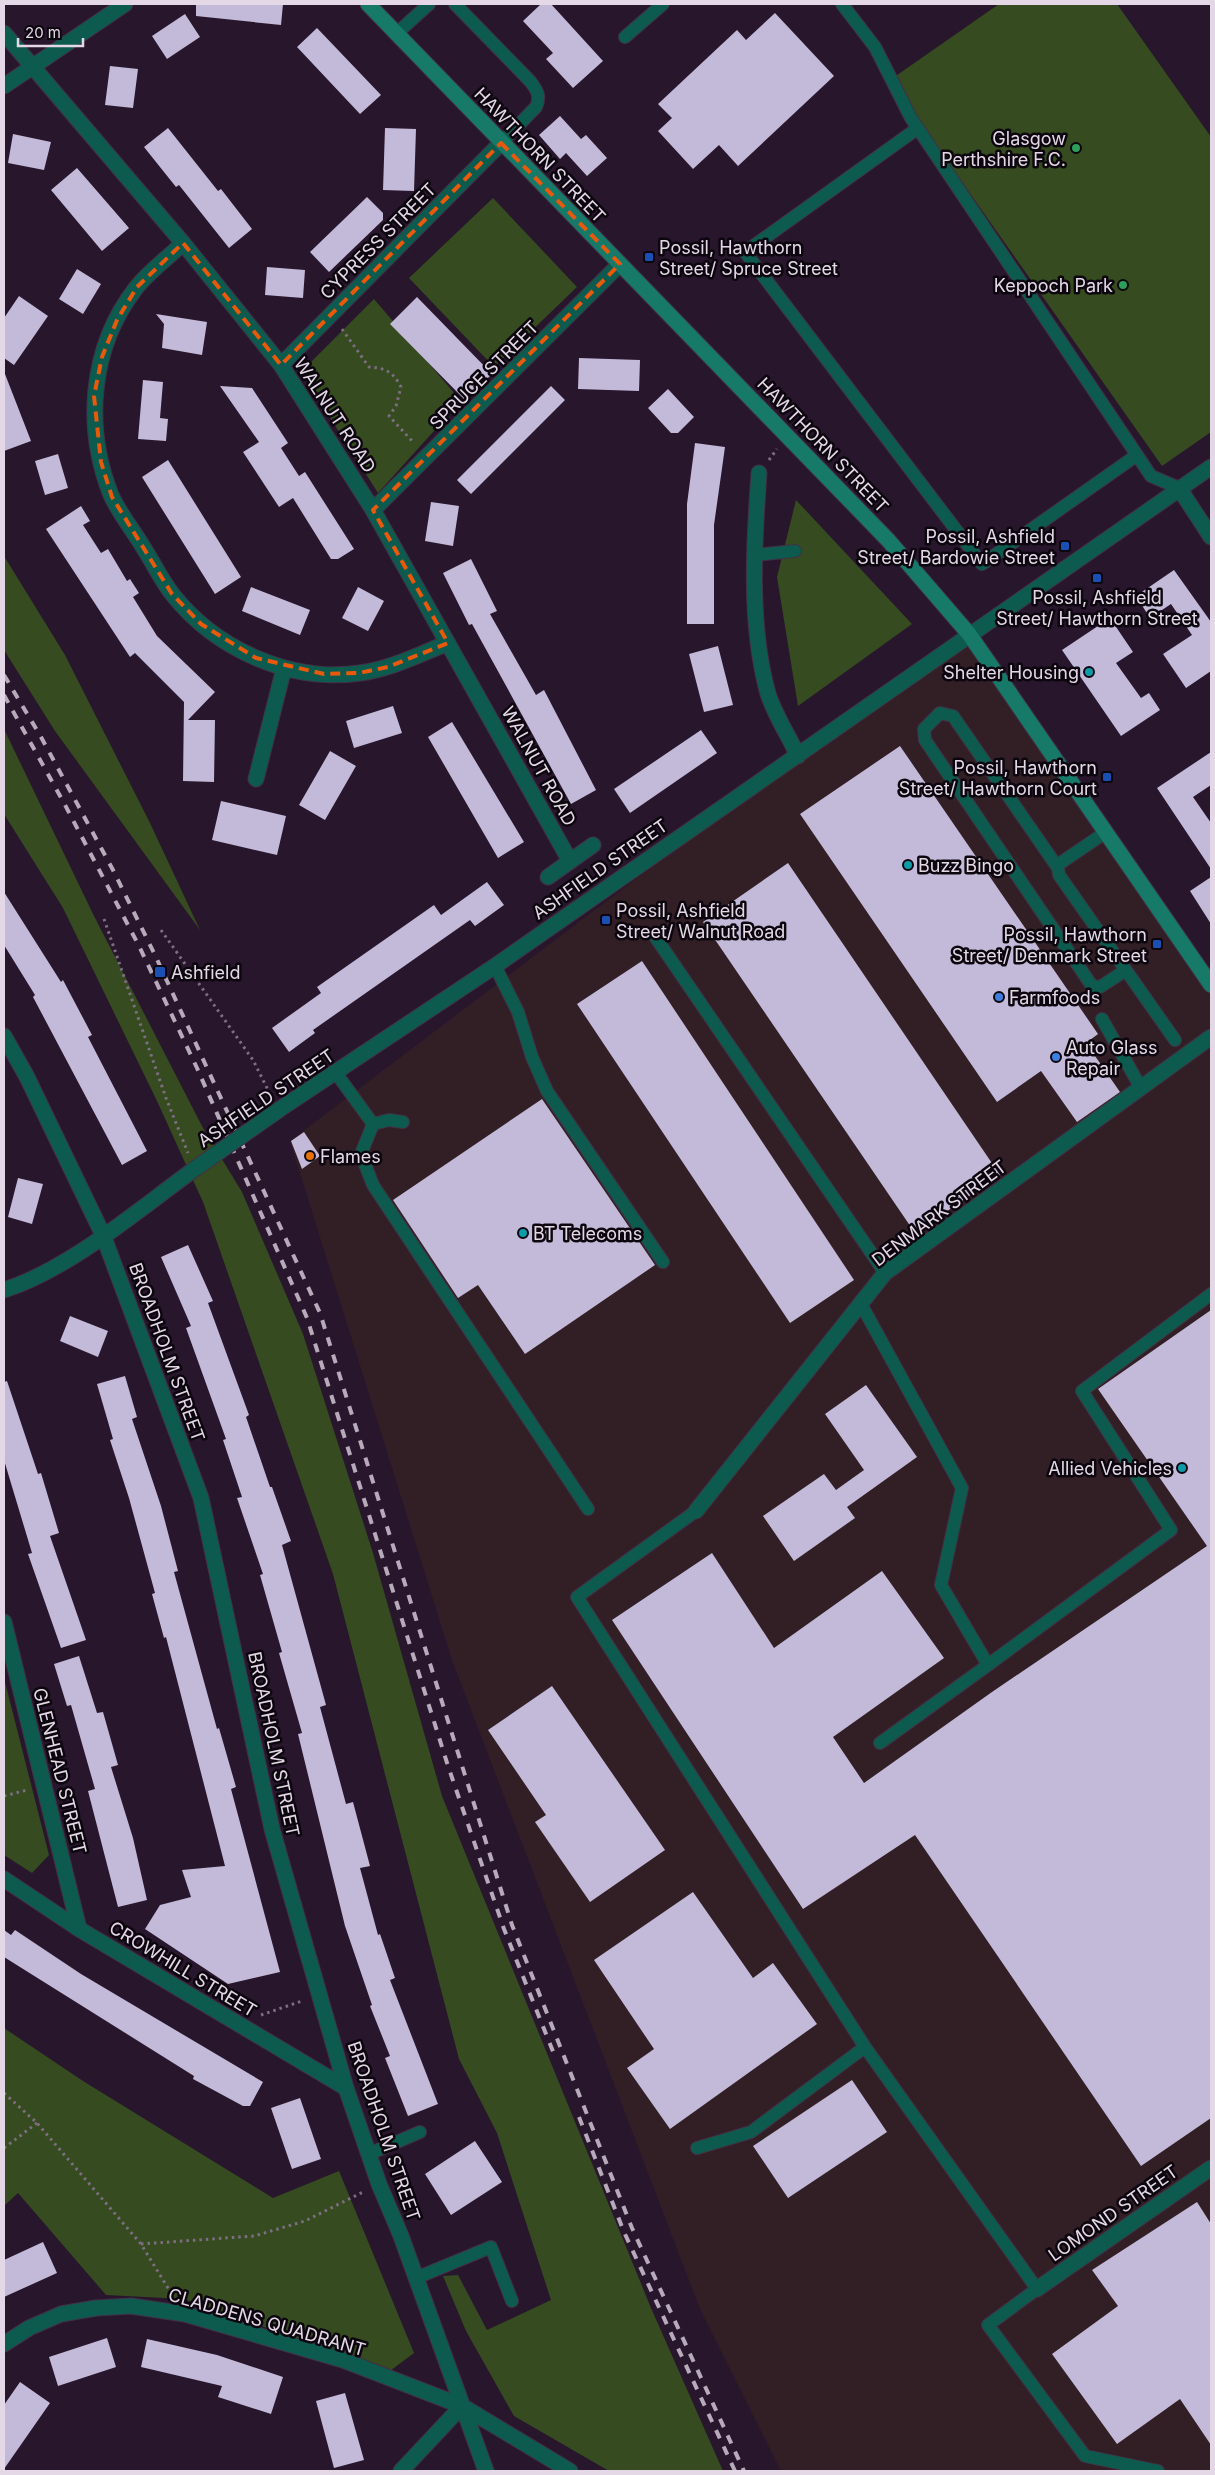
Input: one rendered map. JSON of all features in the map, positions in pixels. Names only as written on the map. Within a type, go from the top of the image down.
[{"type":"main road","name":"HAWTHORN STREET","points":[[368,4],[501,143],[788,435],[888,540],[969,634],[1211,985]]},
{"type":"street","points":[[4,86],[125,4]]},
{"type":"street","name":"WALNUT ROAD","points":[[4,32],[183,244],[281,366],[374,510],[570,861]]},
{"type":"street","name":"CYPRESS STREET","points":[[281,366],[501,143]]},
{"type":"street","points":[[183,244],[137,287],[117,320],[102,357],[94,396],[94,430],[101,462],[112,497],[172,594],[201,624],[223,642],[256,658],[284,668],[324,674],[359,673],[388,667],[448,642]]},
{"type":"street","name":"SPRUCE STREET","points":[[374,510],[620,264]]},
{"type":"street","name":"ASHFIELD STREET","points":[[4,1290],[20,1285],[67,1260],[280,1109],[495,966],[1211,467]]},
{"type":"street","points":[[759,472],[755,555],[757,632],[767,692],[798,756]]},
{"type":"street","points":[[1179,488],[1211,537]]},
{"type":"street","points":[[256,779],[284,668]]},
{"type":"street","points":[[548,878],[593,845]]},
{"type":"street","name":"BROADHOLM STREET","points":[[4,1036],[27,1077],[103,1234],[201,1498],[272,1829],[346,2088],[379,2184],[416,2278],[486,2471]]},
{"type":"street","name":"DENMARK STREET","points":[[696,1510],[885,1273],[1211,1037]]},
{"type":"street","name":"GLENHEAD STREET","points":[[4,1625],[79,1929]]},
{"type":"street","name":"CROWHILL STREET","points":[[4,1879],[79,1929],[346,2088]]},
{"type":"street","name":"LOMOND STREET","points":[[1037,2289],[1211,2168]]},
{"type":"street","name":"CLADDENS QUADRANT","points":[[4,2344],[29,2328],[61,2314],[96,2308],[131,2306],[185,2314],[343,2360],[462,2406],[570,2471]]},
{"type":"street","points":[[401,2471],[462,2406]]},
{"type":"lane","points":[[396,34],[430,4]]},
{"type":"lane","points":[[455,4],[530,81],[538,94],[539,100],[536,107],[501,143]]},
{"type":"lane","points":[[625,37],[663,4]]},
{"type":"lane","points":[[842,4],[875,47],[918,128],[1150,476],[1179,488]]},
{"type":"lane","points":[[918,128],[745,252],[982,564],[1136,455]]},
{"type":"lane","points":[[755,555],[795,551]]},
{"type":"lane","points":[[1126,970],[1100,987],[1092,986],[925,740],[922,733],[929,722],[940,713],[953,716],[1058,868],[1059,875],[1176,1040]]},
{"type":"lane","points":[[1058,868],[1059,864],[1106,832]]},
{"type":"lane","points":[[656,938],[885,1273]]},
{"type":"lane","points":[[495,966],[518,1012],[532,1057],[547,1091],[663,1262]]},
{"type":"lane","points":[[1102,1018],[1141,1088]]},
{"type":"lane","points":[[336,1073],[374,1124]]},
{"type":"lane","points":[[374,1124],[389,1120],[403,1122]]},
{"type":"lane","points":[[374,1124],[361,1154],[373,1186],[588,1509]]},
{"type":"lane","points":[[880,1743],[1171,1530],[1082,1391],[1211,1294]]},
{"type":"lane","points":[[861,1304],[962,1488],[941,1585],[988,1665]]},
{"type":"lane","points":[[696,1510],[577,1597],[864,2047],[1037,2289],[988,2325],[1085,2456],[1158,2471]]},
{"type":"lane","points":[[697,2148],[750,2132],[864,2047]]},
{"type":"lane","points":[[369,2154],[420,2132]]},
{"type":"lane","points":[[416,2278],[492,2248],[512,2300]]},
{"type":"path","points":[[331,315],[369,367],[382,368],[394,374],[401,388],[396,406],[389,416],[428,458]]},
{"type":"path","points":[[759,472],[788,435]]},
{"type":"path","points":[[104,919],[183,1143],[196,1168]]},
{"type":"path","points":[[161,930],[253,1060],[265,1086],[280,1109]]},
{"type":"path","points":[[4,1796],[44,1786]]},
{"type":"path","points":[[238,2024],[319,1995]]},
{"type":"path","points":[[4,2093],[37,2123],[141,2244],[185,2314]]},
{"type":"path","points":[[4,2148],[37,2123]]},
{"type":"path","points":[[141,2244],[254,2236],[305,2221],[379,2184]]},
{"type":"highlighted area","points":[[501,143],[620,264],[373,510],[448,643],[388,667],[359,673],[324,674],[256,658],[201,624],[172,594],[112,497],[101,462],[94,396],[102,357],[117,320],[137,287],[183,243],[281,365]]},
{"type":"shaded area","points":[[969,634],[1211,985],[1211,2471],[781,2471],[700,2309],[452,1660],[290,1141],[798,756]]},
{"type":"green space","name":"Keppoch Park","points":[[999,4],[1117,4],[1211,137],[1211,432],[1162,466],[890,80]]},
{"type":"green space","points":[[493,198],[577,287],[494,367],[409,278]]},
{"type":"green space","points":[[374,299],[461,401],[378,493],[301,372]]},
{"type":"green space","points":[[796,500],[912,624],[798,706],[777,577]]},
{"type":"green space","points":[[4,556],[65,655],[150,823],[200,930],[55,731],[4,650]]},
{"type":"green space","points":[[4,729],[94,916],[203,1128],[242,1192],[303,1334],[373,1553],[442,1796],[651,2308],[723,2471],[609,2471],[514,2416],[466,2331],[443,2276],[458,2275],[487,2330],[551,2300],[497,2133],[459,2059],[333,1574],[203,1202],[157,1101],[63,908],[4,814]]},
{"type":"green space","points":[[4,1678],[49,1855],[32,1873],[4,1855]]},
{"type":"green space","points":[[4,2028],[83,2081],[273,2198],[339,2171],[414,2353],[390,2371],[184,2299],[106,2295],[18,2193],[4,2206]]},
{"type":"building","points":[[196,4],[283,4],[281,25],[196,16]]},
{"type":"building","points":[[541,4],[551,4],[603,61],[573,88],[546,59],[553,53],[523,21]]},
{"type":"building","points":[[775,13],[834,76],[738,166],[719,145],[693,169],[658,131],[672,118],[658,104],[737,30],[746,40]]},
{"type":"building","points":[[185,14],[200,37],[167,59],[152,36]]},
{"type":"building","points":[[317,28],[381,95],[360,114],[297,47]]},
{"type":"building","points":[[110,66],[138,69],[133,108],[105,105]]},
{"type":"building","points":[[560,116],[581,139],[586,135],[607,158],[587,176],[566,153],[560,159],[539,135]]},
{"type":"building","points":[[168,128],[218,191],[221,189],[252,229],[229,248],[179,185],[176,187],[144,147]]},
{"type":"building","points":[[385,128],[416,129],[414,191],[383,190]]},
{"type":"building","points":[[13,134],[51,142],[44,170],[8,163]]},
{"type":"building","points":[[77,168],[129,228],[102,251],[51,190]]},
{"type":"building","points":[[367,197],[383,213],[383,220],[329,272],[310,252]]},
{"type":"building","points":[[267,267],[305,270],[303,298],[265,295]]},
{"type":"building","points":[[77,269],[101,284],[83,314],[59,299]]},
{"type":"building","points":[[19,296],[48,316],[14,365],[4,358],[4,318]]},
{"type":"building","points":[[417,297],[492,374],[465,400],[390,324]]},
{"type":"building","points":[[156,314],[207,322],[202,355],[162,348],[164,324]]},
{"type":"building","points":[[579,358],[640,360],[639,391],[578,389]]},
{"type":"building","points":[[4,375],[31,441],[4,451]]},
{"type":"building","points":[[143,380],[163,382],[160,418],[168,419],[166,441],[138,439]]},
{"type":"building","points":[[220,386],[252,388],[288,443],[281,448],[299,476],[305,472],[354,549],[338,559],[331,559],[293,498],[279,507],[243,452],[259,442]]},
{"type":"building","points":[[551,386],[565,400],[471,494],[457,480]]},
{"type":"building","points":[[668,389],[694,417],[678,433],[671,433],[648,408]]},
{"type":"building","points":[[695,443],[725,447],[714,525],[714,624],[687,624],[687,504]]},
{"type":"building","points":[[58,454],[68,488],[45,495],[35,461]]},
{"type":"building","points":[[168,460],[241,577],[215,594],[142,477]]},
{"type":"building","points":[[431,502],[459,506],[453,546],[425,541]]},
{"type":"building","points":[[81,506],[90,521],[83,525],[101,553],[108,549],[127,581],[130,579],[139,593],[133,597],[157,636],[215,692],[188,720],[215,720],[214,782],[183,781],[184,702],[135,653],[130,657],[46,529]]},
{"type":"building","points":[[471,559],[497,611],[490,614],[536,695],[544,690],[596,790],[571,804],[472,624],[469,625],[443,573]]},
{"type":"building","points":[[1174,570],[1211,622],[1211,671],[1186,688],[1163,654],[1192,635],[1171,604],[1150,618],[1136,596]]},
{"type":"building","points":[[251,587],[310,610],[300,635],[242,611]]},
{"type":"building","points":[[358,587],[384,601],[368,631],[342,618]]},
{"type":"building","name":"Shelter Housing","points":[[1110,618],[1133,652],[1116,663],[1141,698],[1149,693],[1160,710],[1121,736],[1062,650]]},
{"type":"building","points":[[718,646],[733,705],[704,712],[689,654]]},
{"type":"building","points":[[393,706],[402,733],[354,748],[346,721]]},
{"type":"building","points":[[452,722],[524,842],[498,858],[428,737]]},
{"type":"building","points":[[701,730],[717,753],[630,813],[614,789]]},
{"type":"building","points":[[900,746],[1098,1034],[1086,1043],[1120,1092],[1077,1122],[1041,1071],[997,1102],[800,814]]},
{"type":"building","points":[[330,751],[356,766],[325,820],[299,805]]},
{"type":"building","points":[[1211,752],[1211,785],[1193,797],[1211,823],[1211,869],[1157,788]]},
{"type":"building","points":[[221,801],[286,816],[277,855],[212,840]]},
{"type":"building","points":[[788,863],[1000,1175],[915,1233],[703,922]]},
{"type":"building","points":[[1211,877],[1211,924],[1190,891]]},
{"type":"building","points":[[487,882],[504,905],[475,926],[470,920],[313,1030],[315,1033],[289,1052],[272,1028],[321,993],[317,987],[434,905],[441,915]]},
{"type":"building","points":[[4,892],[61,982],[63,980],[92,1035],[88,1037],[147,1151],[122,1165],[33,997],[35,995],[4,945]]},
{"type":"building","points":[[642,961],[854,1280],[790,1323],[577,1004]]},
{"type":"building","name":"BT Telecoms","points":[[542,1099],[655,1265],[525,1354],[478,1285],[458,1298],[393,1200]]},
{"type":"building","name":"Flames","points":[[304,1132],[320,1156],[302,1169],[291,1141]]},
{"type":"building","points":[[18,1178],[43,1184],[32,1224],[8,1217]]},
{"type":"building","points":[[188,1245],[213,1301],[208,1303],[249,1415],[246,1417],[270,1487],[272,1487],[291,1541],[282,1545],[326,1705],[320,1707],[346,1804],[353,1802],[370,1866],[360,1868],[378,1935],[380,1934],[395,1978],[390,1980],[438,2104],[408,2116],[385,2058],[390,2056],[370,2006],[372,2005],[345,1926],[298,1734],[302,1733],[279,1653],[282,1652],[260,1575],[263,1574],[237,1498],[242,1497],[223,1440],[226,1439],[186,1328],[191,1326],[161,1257]]},
{"type":"building","points":[[1211,1310],[1211,2118],[1141,2166],[915,1835],[803,1909],[612,1620],[712,1553],[774,1648],[882,1571],[944,1658],[833,1737],[864,1783],[992,1692],[1207,1546],[1098,1389]]},
{"type":"building","points":[[70,1316],[108,1331],[98,1357],[60,1341]]},
{"type":"building","points":[[125,1376],[137,1417],[132,1419],[161,1506],[178,1571],[174,1572],[217,1729],[219,1728],[236,1787],[231,1789],[280,1972],[228,1984],[145,1929],[160,1905],[191,1897],[182,1870],[225,1866],[166,1637],[164,1638],[152,1594],[155,1593],[129,1498],[110,1440],[113,1439],[97,1384]]},
{"type":"building","points":[[7,1381],[38,1474],[41,1473],[59,1533],[50,1536],[86,1640],[61,1648],[28,1554],[32,1553],[4,1460],[4,1382]]},
{"type":"building","points":[[866,1385],[917,1457],[847,1507],[855,1518],[794,1561],[763,1516],[824,1474],[836,1490],[864,1470],[825,1414]]},
{"type":"building","points":[[79,1656],[97,1713],[103,1712],[118,1765],[111,1767],[133,1838],[147,1900],[118,1907],[88,1791],[95,1789],[71,1705],[67,1706],[54,1664]]},
{"type":"building","points":[[552,1686],[665,1850],[590,1902],[535,1822],[546,1815],[488,1730]]},
{"type":"building","points":[[693,1892],[753,1978],[773,1963],[817,2024],[670,2129],[627,2068],[654,2049],[594,1960]]},
{"type":"building","points":[[4,1930],[11,1935],[15,1930],[81,1974],[263,2082],[250,2106],[243,2106],[193,2079],[194,2076],[4,1957]]},
{"type":"building","points":[[852,2080],[887,2132],[788,2198],[753,2146]]},
{"type":"building","points":[[300,2098],[321,2159],[292,2169],[271,2108]]},
{"type":"building","points":[[475,2141],[502,2182],[451,2215],[425,2174]]},
{"type":"building","points":[[1197,2202],[1211,2224],[1211,2445],[1180,2399],[1117,2444],[1052,2354],[1118,2306],[1092,2270]]},
{"type":"building","points":[[43,2242],[57,2273],[4,2297],[4,2260]]},
{"type":"building","points":[[107,2338],[116,2367],[58,2386],[49,2357]]},
{"type":"building","points":[[147,2339],[217,2355],[283,2377],[271,2414],[218,2397],[222,2386],[141,2367]]},
{"type":"building","points":[[20,2382],[50,2403],[4,2469],[4,2405]]},
{"type":"building","points":[[345,2393],[364,2460],[334,2468],[316,2401]]},
{"type":"railway","points":[[4,675],[41,737],[113,870],[155,955],[320,1313],[512,1925],[632,2228],[744,2471]]},
{"type":"railway","points":[[4,695],[64,803],[139,946],[197,1068],[307,1318],[448,1766],[504,1929],[554,2054]]},
{"type":"railway","points":[[579,2117],[624,2232],[735,2471]]},
{"type":"place","name":"Glasgow Perthshire F.C.","points":[[1076,148]]},
{"type":"place","name":"Possil, Hawthorn Street/ Spruce Street","points":[[649,257]]},
{"type":"place","name":"Keppoch Park","points":[[1123,285]]},
{"type":"place","name":"Possil, Ashfield Street/ Bardowie Street","points":[[1065,546]]},
{"type":"place","name":"Possil, Ashfield Street/ Hawthorn Street","points":[[1097,578]]},
{"type":"place","name":"Shelter Housing","points":[[1089,672]]},
{"type":"place","name":"Possil, Hawthorn Street/ Hawthorn Court","points":[[1107,777]]},
{"type":"place","name":"Buzz Bingo","points":[[908,865]]},
{"type":"place","name":"Possil, Ashfield Street/ Walnut Road","points":[[606,920]]},
{"type":"place","name":"Possil, Hawthorn Street/ Denmark Street","points":[[1157,944]]},
{"type":"place","name":"Ashfield","points":[[160,972]]},
{"type":"place","name":"Farmfoods","points":[[999,997]]},
{"type":"place","name":"Auto Glass Repair","points":[[1056,1057]]},
{"type":"place","name":"Flames","points":[[310,1156]]},
{"type":"place","name":"BT Telecoms","points":[[523,1233]]},
{"type":"place","name":"Allied Vehicles","points":[[1182,1468]]}]
